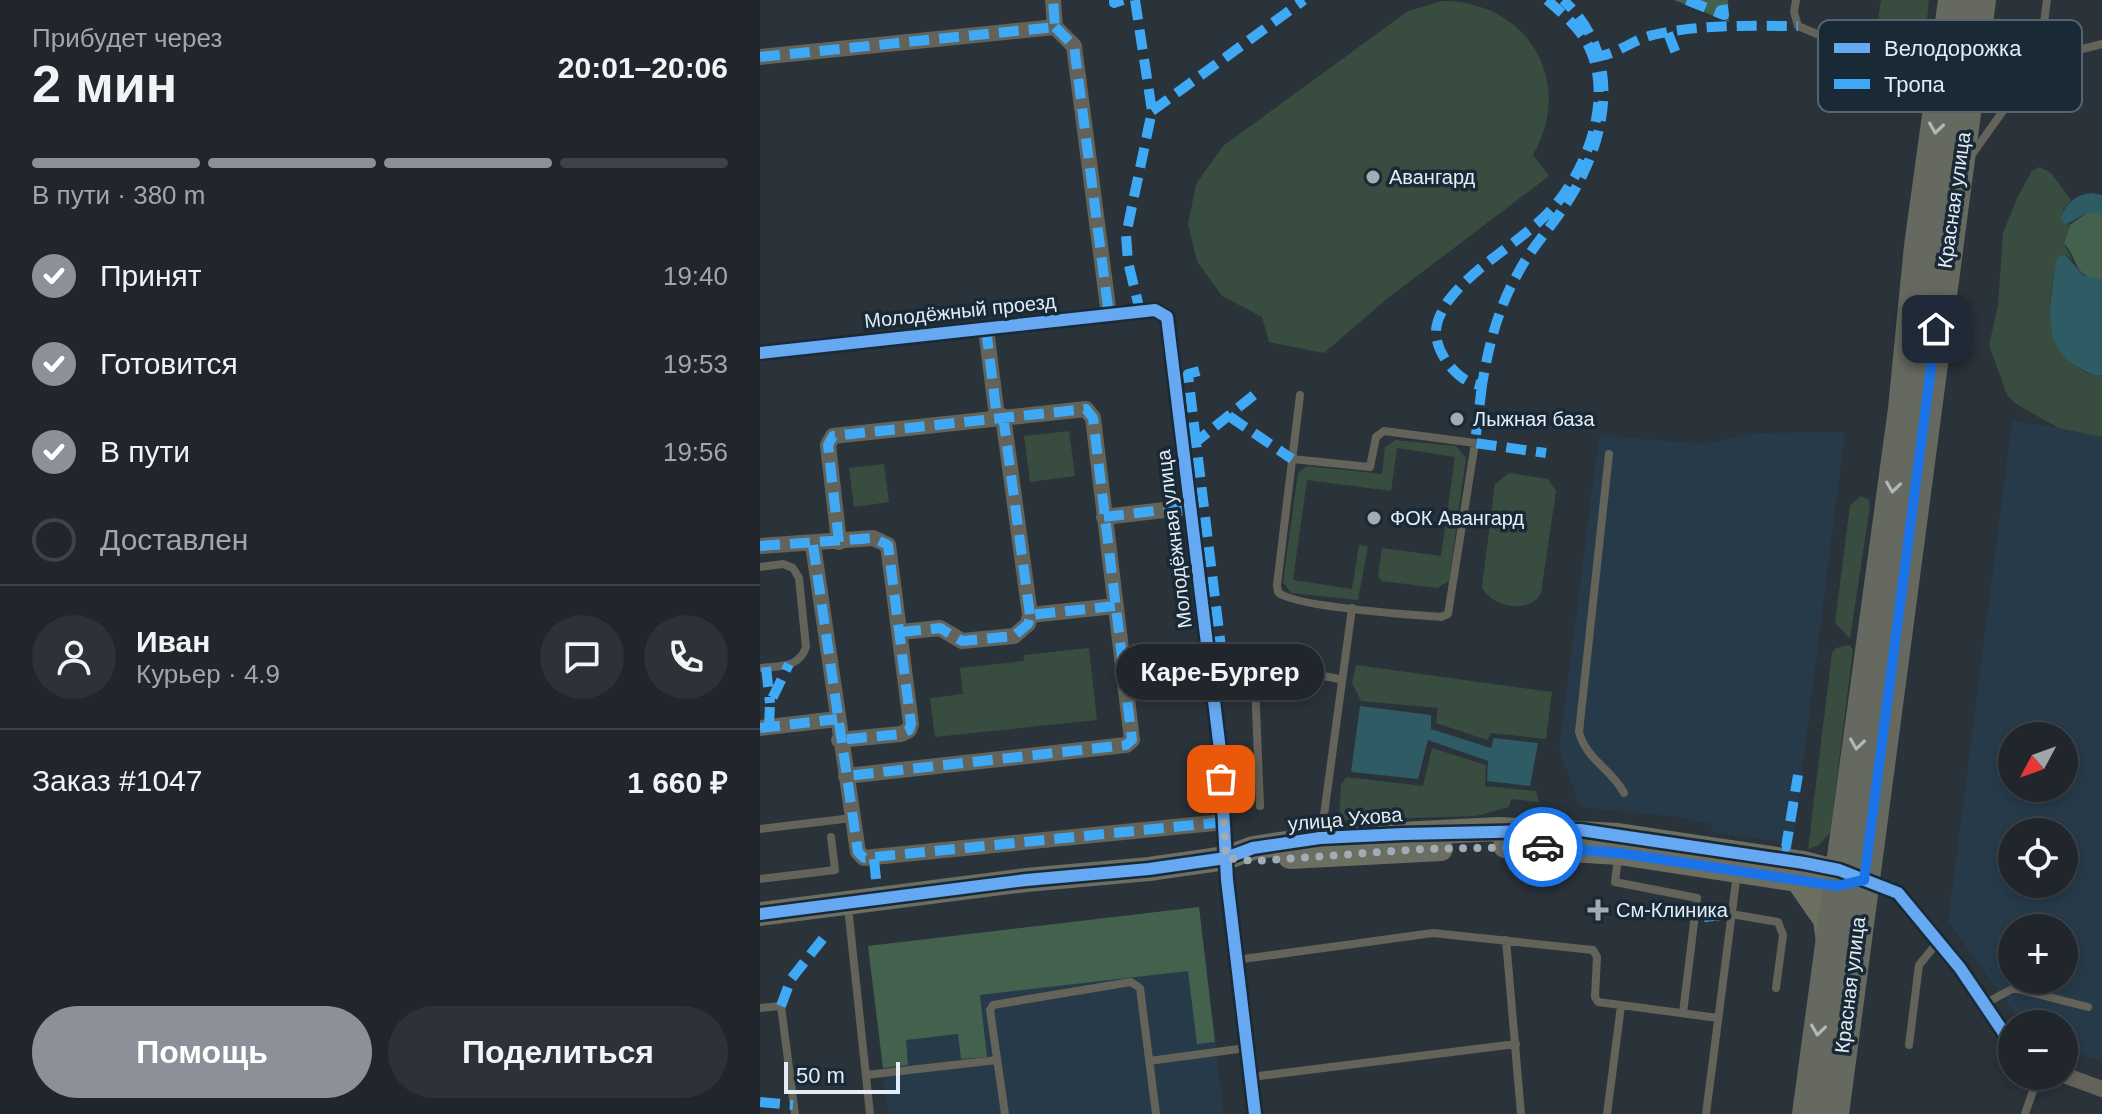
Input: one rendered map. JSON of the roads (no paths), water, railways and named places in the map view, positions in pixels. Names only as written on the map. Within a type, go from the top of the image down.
[{"type":"highway","name":"Красная улица","points":[[1950,20],[1953,0]]},
{"type":"highway","name":"Красная улица","points":[[1978,20],[1981,0]]},
{"type":"highway","name":"Красная улица","points":[[1834,1114],[1847,879],[1846,825],[1903,409],[1919,246],[1938,112]]},
{"type":"highway","name":"Красная улица","points":[[1807,1114],[1829,952],[1847,879],[1965,112]]},
{"type":"street","points":[[1053,0],[1055,27],[1074,46],[1109,315]]},
{"type":"street","points":[[760,57],[1055,27]]},
{"type":"street","name":"Молодёжный проезд","points":[[760,353],[1155,310],[1164,312]]},
{"type":"street","name":"Молодёжная улица","points":[[1164,312],[1169,323],[1220,750],[1235,960],[1255,1114]]},
{"type":"street","points":[[901,632],[940,628],[962,641],[1014,636],[1028,624],[1030,615],[986,329]]},
{"type":"street","points":[[839,542],[828,445],[833,436],[1082,407],[1090,413],[1132,740],[1129,744],[846,776]]},
{"type":"street","points":[[1104,517],[1190,507]]},
{"type":"street","points":[[760,546],[813,545],[878,538],[888,545],[901,632],[909,730],[901,734],[839,740]]},
{"type":"street","points":[[813,545],[852,818],[858,852],[868,859],[1224,822]]},
{"type":"street","points":[[1030,615],[1115,606]]},
{"type":"street","points":[[760,728],[837,719]]},
{"type":"street","points":[[1829,952],[1825,920],[1801,872],[1827,851],[1846,825]]},
{"type":"street","name":"улица Ухова","points":[[1226,858],[1253,848],[1320,838],[1499,829],[1580,830],[1847,879]]},
{"type":"street","name":"улица Ухова","points":[[760,914],[1226,858],[1255,861],[1501,846],[1619,853],[1738,870],[1801,872]]},
{"type":"street","points":[[1847,879],[1898,893],[1938,941],[1998,1024]]},
{"type":"street","points":[[2078,1080],[2102,1089]]},
{"type":"lane","points":[[1796,0],[1794,12],[1798,26],[1818,34]]},
{"type":"lane","points":[[2044,20],[2047,0]]},
{"type":"lane","points":[[2082,49],[2102,44]]},
{"type":"lane","points":[[1956,176],[2002,112]]},
{"type":"lane","points":[[1292,459],[1370,467],[1376,437],[1384,431],[1475,443],[1448,614],[1441,617],[1352,608],[1288,599],[1278,592],[1292,459],[1300,395]]},
{"type":"lane","points":[[1609,454],[1579,732],[1590,758],[1613,776],[1624,793]]},
{"type":"lane","points":[[760,567],[783,564],[793,568],[799,578],[806,647],[803,657],[793,664],[760,668]]},
{"type":"lane","points":[[1320,838],[1339,679],[1352,608]]},
{"type":"lane","points":[[1222,656],[1339,679]]},
{"type":"lane","points":[[1254,661],[1260,806]]},
{"type":"lane","points":[[760,829],[852,818]]},
{"type":"lane","points":[[760,879],[835,870],[831,837]]},
{"type":"lane","points":[[1619,853],[1615,882],[1697,898],[1683,1013]]},
{"type":"lane","points":[[1706,1114],[1738,870]]},
{"type":"lane","points":[[848,902],[870,1114]]},
{"type":"lane","points":[[1731,914],[1778,922],[1783,935],[1776,988]]},
{"type":"lane","points":[[1235,960],[1433,933],[1593,950],[1597,957],[1596,1000],[1718,1018]]},
{"type":"lane","points":[[1506,940],[1521,1114]]},
{"type":"lane","points":[[1909,1045],[1919,965],[1938,941]]},
{"type":"lane","points":[[1005,1114],[990,1010],[995,1002],[1131,982],[1140,988],[1156,1114]]},
{"type":"lane","points":[[1984,1004],[2014,988],[2088,1007]]},
{"type":"lane","points":[[760,1008],[781,1006],[795,1114]]},
{"type":"lane","points":[[1607,1114],[1621,1006]]},
{"type":"lane","points":[[1249,1077],[1516,1044]]},
{"type":"lane","points":[[1149,1061],[1246,1048]]},
{"type":"lane","points":[[866,1075],[997,1060]]},
{"type":"lane","points":[[2025,1114],[2033,1090]]},
{"type":"place","name":"Авангард","points":[[1373,177]]},
{"type":"place","name":"Лыжная база","points":[[1457,419]]},
{"type":"place","name":"ФОК Авангард","points":[[1374,518]]},
{"type":"place","name":"Каре-Бургер","points":[[1221,779]]},
{"type":"place","name":"См-Клиника","points":[[1598,910]]}]
